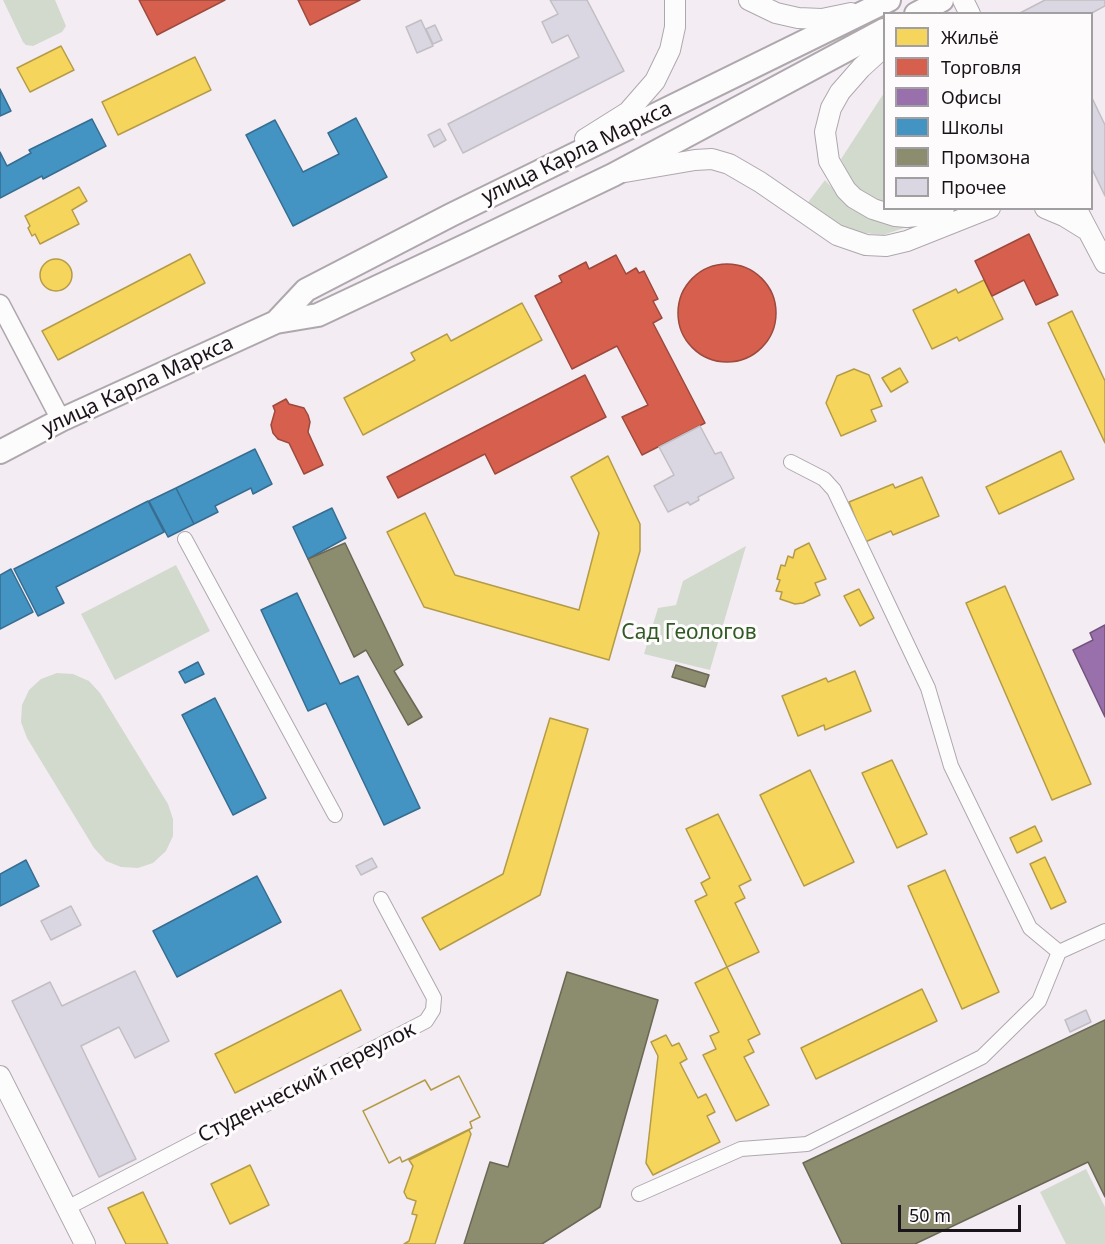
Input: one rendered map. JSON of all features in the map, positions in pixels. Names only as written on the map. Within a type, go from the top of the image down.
[{"type":"main road","points":[[516,183],[549,160],[618,120],[642,97],[660,72],[670,50],[675,27],[675,0]]},
{"type":"main road","points":[[749,0],[786,16],[811,19],[846,14],[887,0]]},
{"type":"main road","name":"улица Карла Маркса","points":[[276,322],[306,290],[516,183],[887,0]]},
{"type":"main road","name":"улица Карла Маркса","points":[[0,452],[61,420],[276,322],[318,315],[613,175],[883,31]]},
{"type":"main road","points":[[883,49],[854,76],[840,92],[831,108],[825,132],[828,161],[846,190],[864,205],[895,216],[917,216],[937,210]]},
{"type":"main road","points":[[613,175],[712,159],[729,164],[760,182],[837,235],[867,245],[886,246],[907,241],[985,210]]},
{"type":"main road","points":[[1050,210],[1080,225],[1093,239]]},
{"type":"main road","points":[[1077,210],[1105,263]]},
{"type":"main road","points":[[0,1076],[86,1244]]},
{"type":"street","points":[[0,304],[61,420]]},
{"type":"street","points":[[791,462],[824,479],[834,490],[928,688],[951,766],[1030,928],[1059,952]]},
{"type":"street","points":[[185,539],[335,814]]},
{"type":"street","name":"Студенческий переулок","points":[[67,1208],[426,1021],[433,1010],[434,998],[381,899]]},
{"type":"street","points":[[639,1194],[741,1149],[807,1144],[982,1057],[1039,1000],[1059,952],[1105,931]]},
{"type":"green space","points":[[3,0],[55,0],[66,26],[62,32],[33,46],[26,45]]},
{"type":"green space","points":[[883,95],[883,204],[861,190],[852,181],[841,159]]},
{"type":"green space","points":[[825,180],[845,202],[916,224],[883,235],[856,232],[840,226],[806,205]]},
{"type":"green space","name":"Сад Геологов","points":[[746,546],[710,670],[644,654],[658,608],[676,605],[683,581]]},
{"type":"green space","points":[[176,565],[210,631],[115,680],[81,614]]},
{"type":"green space","points":[[57,673],[73,674],[89,681],[100,693],[168,804],[173,819],[173,836],[166,851],[153,863],[138,868],[121,867],[106,861],[94,848],[27,738],[21,722],[22,705],[29,690],[41,679]]},
{"type":"green space","points":[[1086,1169],[1105,1207],[1105,1244],[1066,1244],[1040,1192]]},
{"type":"building: Жильё","points":[[61,46],[74,70],[30,92],[17,68]]},
{"type":"building: Жильё","points":[[195,57],[211,90],[118,135],[102,102]]},
{"type":"building: Жильё","points":[[79,187],[87,201],[72,210],[79,224],[40,244],[35,234],[32,236],[25,216]]},
{"type":"building: Жильё","points":[[190,254],[205,283],[58,360],[42,331]]},
{"type":"building: Жильё","points":[[56,259],[67,264],[72,275],[67,286],[56,291],[45,286],[40,275],[45,264]]},
{"type":"building: Жильё","points":[[984,280],[1003,319],[959,341],[957,337],[932,349],[913,310],[956,289],[958,293]]},
{"type":"building: Жильё","points":[[522,303],[542,340],[363,435],[344,398],[415,360],[411,353],[447,334],[451,341]]},
{"type":"building: Жильё","points":[[1072,311],[1105,381],[1105,443],[1048,323]]},
{"type":"building: Жильё","points":[[900,368],[908,382],[891,392],[882,378]]},
{"type":"building: Жильё","points":[[854,369],[869,375],[882,406],[871,410],[876,421],[841,436],[826,403],[837,376]]},
{"type":"building: Жильё","points":[[1061,451],[1074,479],[999,514],[986,487]]},
{"type":"building: Жильё","points":[[608,456],[640,524],[640,551],[609,660],[424,607],[387,532],[425,513],[455,575],[579,610],[599,533],[571,477]]},
{"type":"building: Жильё","points":[[922,477],[939,516],[893,535],[891,531],[865,542],[849,502],[893,484],[895,488]]},
{"type":"building: Жильё","points":[[809,543],[826,579],[815,583],[820,595],[795,604],[780,599],[782,592],[776,591],[780,580],[777,579],[781,565],[785,566],[788,556],[793,558],[795,550]]},
{"type":"building: Жильё","points":[[1005,586],[1091,784],[1052,800],[966,603]]},
{"type":"building: Жильё","points":[[859,589],[874,618],[860,626],[844,596]]},
{"type":"building: Жильё","points":[[855,671],[871,711],[825,730],[824,725],[798,736],[782,696],[826,678],[828,682]]},
{"type":"building: Жильё","points":[[550,718],[588,729],[540,895],[440,950],[422,918],[503,874]]},
{"type":"building: Жильё","points":[[892,760],[927,834],[897,848],[862,773]]},
{"type":"building: Жильё","points":[[810,770],[854,862],[804,886],[760,795]]},
{"type":"building: Жильё","points":[[718,814],[751,880],[739,886],[745,898],[735,903],[759,952],[727,967],[695,901],[707,895],[701,883],[710,878],[686,829]]},
{"type":"building: Жильё","points":[[1035,826],[1042,841],[1017,853],[1010,838]]},
{"type":"building: Жильё","points":[[1045,857],[1066,902],[1051,909],[1030,864]]},
{"type":"building: Жильё","points":[[945,870],[999,992],[962,1009],[908,886]]},
{"type":"building: Жильё","points":[[727,967],[760,1034],[748,1040],[754,1052],[744,1057],[769,1105],[736,1121],[703,1055],[716,1049],[710,1036],[719,1032],[695,983]]},
{"type":"building: Жильё","points":[[922,989],[937,1021],[816,1079],[801,1048]]},
{"type":"building: Жильё","points":[[341,990],[361,1030],[235,1093],[215,1054]]},
{"type":"building: Жильё","points":[[666,1035],[672,1046],[679,1043],[687,1059],[680,1063],[698,1098],[706,1094],[715,1112],[707,1116],[720,1142],[653,1175],[646,1163],[658,1056],[651,1042]]},
{"type":"building: Жильё","points":[[459,1076],[480,1117],[470,1122],[472,1128],[402,1162],[400,1157],[389,1163],[363,1111],[425,1080],[431,1090]]},
{"type":"building: Жильё","points":[[459,1076],[480,1117],[470,1122],[472,1128],[402,1162],[400,1157],[389,1163],[363,1111],[425,1080],[431,1090]]},
{"type":"building: Жильё","points":[[469,1130],[471,1134],[435,1244],[404,1244],[409,1241],[417,1215],[412,1214],[416,1201],[407,1198],[404,1192],[413,1166],[409,1160]]},
{"type":"building: Жильё","points":[[250,1165],[269,1205],[230,1224],[211,1184]]},
{"type":"building: Жильё","points":[[143,1192],[168,1244],[126,1244],[108,1208]]},
{"type":"building: Торговля","points":[[139,0],[225,0],[157,35]]},
{"type":"building: Торговля","points":[[298,0],[360,0],[310,25]]},
{"type":"building: Торговля","points":[[1029,234],[1058,295],[1036,305],[1024,280],[992,296],[975,261]]},
{"type":"building: Торговля","points":[[616,255],[626,274],[636,268],[639,273],[644,271],[658,299],[653,301],[662,318],[653,323],[705,423],[642,455],[622,417],[648,405],[617,346],[572,369],[535,296],[562,282],[559,276],[586,262],[589,269]]},
{"type":"building: Торговля","points":[[727,264],[737,265],[754,272],[768,286],[775,303],[775,323],[768,340],[754,354],[737,361],[727,362],[717,361],[700,354],[686,340],[679,323],[678,313],[679,303],[686,286],[700,272],[717,265]]},
{"type":"building: Торговля","points":[[585,375],[606,417],[495,474],[485,454],[398,498],[387,477]]},
{"type":"building: Торговля","points":[[286,399],[289,404],[304,408],[308,415],[310,422],[308,432],[323,465],[304,474],[289,443],[278,439],[271,425],[275,411],[273,406]]},
{"type":"building: Офисы","points":[[1105,625],[1105,717],[1073,650],[1093,640],[1090,633]]},
{"type":"building: Школы","points":[[0,89],[11,111],[0,116]]},
{"type":"building: Школы","points":[[356,118],[387,177],[293,226],[246,135],[275,120],[303,172],[339,154],[328,133]]},
{"type":"building: Школы","points":[[92,119],[106,146],[43,179],[42,176],[0,198],[0,152],[7,166],[31,153],[29,150]]},
{"type":"building: Школы","points":[[255,449],[272,484],[253,494],[251,488],[215,506],[218,512],[194,524],[176,488]]},
{"type":"building: Школы","points":[[176,488],[194,524],[168,537],[149,501]]},
{"type":"building: Школы","points":[[148,501],[164,532],[56,587],[64,603],[38,616],[14,569]]},
{"type":"building: Школы","points":[[332,508],[346,538],[308,559],[293,527]]},
{"type":"building: Школы","points":[[11,569],[33,612],[0,629],[0,575]]},
{"type":"building: Школы","points":[[297,593],[340,684],[358,676],[420,808],[384,825],[326,703],[308,711],[261,610]]},
{"type":"building: Школы","points":[[198,662],[204,674],[185,683],[179,672]]},
{"type":"building: Школы","points":[[215,698],[266,798],[233,815],[182,715]]},
{"type":"building: Школы","points":[[26,860],[39,886],[0,906],[0,874]]},
{"type":"building: Школы","points":[[257,876],[281,922],[177,977],[153,931]]},
{"type":"building: Промзона","points":[[345,543],[403,665],[394,671],[422,717],[408,725],[366,650],[354,657],[308,559]]},
{"type":"building: Промзона","points":[[676,665],[709,675],[705,687],[672,677]]},
{"type":"building: Промзона","points":[[567,972],[658,1000],[600,1207],[542,1244],[464,1244],[490,1162],[508,1167]]},
{"type":"building: Промзона","points":[[1105,1020],[1105,1197],[1088,1162],[915,1244],[842,1244],[803,1163]]},
{"type":"building: Прочее","points":[[550,0],[587,0],[624,71],[463,153],[448,124],[579,57],[568,35],[552,43],[542,22],[558,14]]},
{"type":"building: Прочее","points":[[1045,0],[1105,0],[1105,6],[1093,12],[1022,12]]},
{"type":"building: Прочее","points":[[421,20],[433,46],[417,53],[406,27]]},
{"type":"building: Прочее","points":[[435,25],[442,40],[433,44],[426,29]]},
{"type":"building: Прочее","points":[[1093,100],[1105,125],[1105,196],[1093,171]]},
{"type":"building: Прочее","points":[[440,129],[446,140],[434,147],[428,135]]},
{"type":"building: Прочее","points":[[700,426],[715,454],[721,452],[734,478],[698,497],[699,500],[690,505],[688,502],[668,512],[654,486],[674,475],[659,447]]},
{"type":"building: Прочее","points":[[372,858],[377,867],[361,875],[356,866]]},
{"type":"building: Прочее","points":[[71,906],[81,925],[51,940],[41,921]]},
{"type":"building: Прочее","points":[[135,971],[169,1041],[135,1058],[119,1027],[81,1046],[136,1159],[99,1177],[12,1001],[50,982],[62,1006]]},
{"type":"building: Прочее","points":[[1086,1010],[1091,1022],[1070,1032],[1065,1020]]}]
